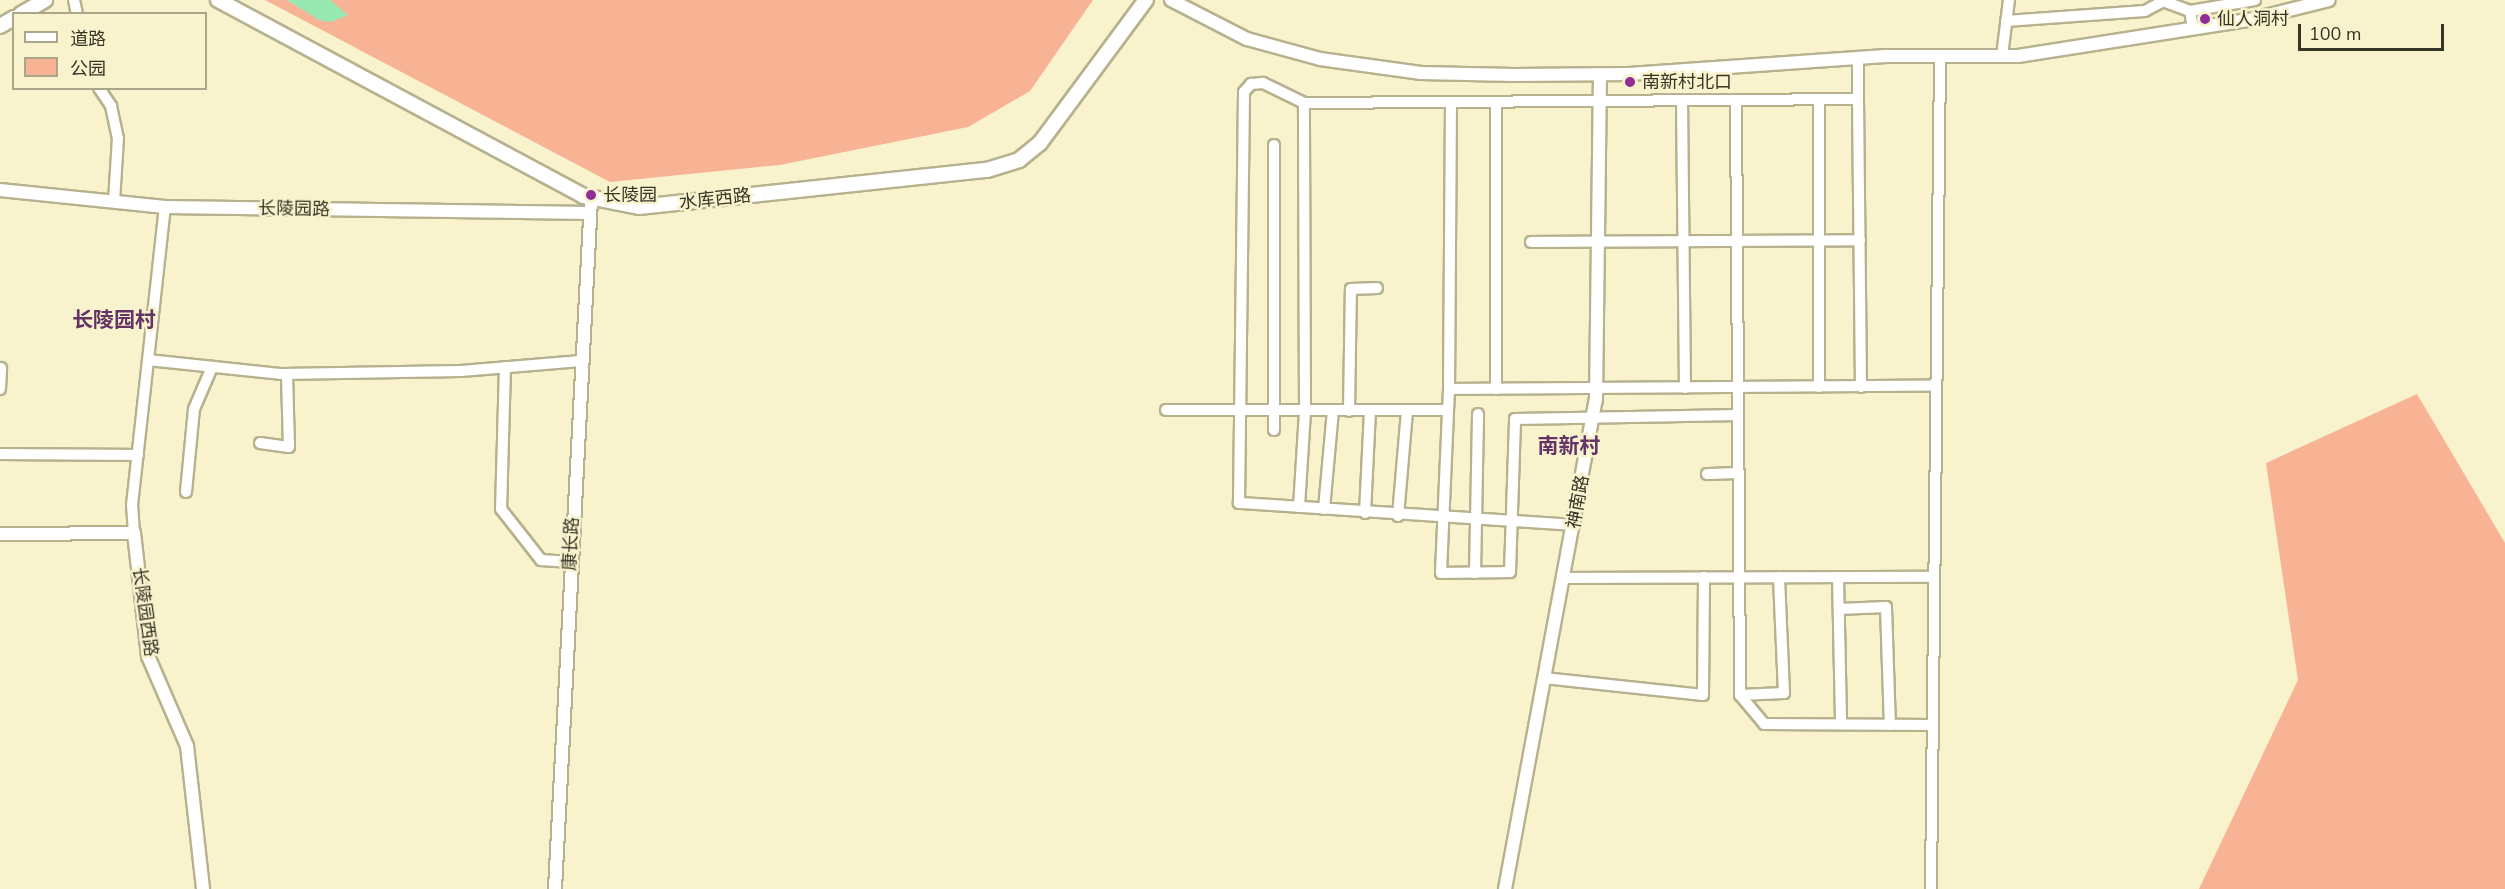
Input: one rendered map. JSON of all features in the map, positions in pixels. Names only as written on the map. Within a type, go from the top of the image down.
[{"type":"main road","points":[[24,12],[45,0]]},
{"type":"main road","name":"水库西路","points":[[218,0],[590,206],[639,207],[1006,165],[1040,143],[1146,0]]},
{"type":"street","points":[[1171,0],[1247,39],[1320,59],[1421,73],[1600,75],[1858,57],[2002,56],[2193,29],[2329,0]]},
{"type":"street","points":[[2002,56],[2008,0]]},
{"type":"street","points":[[2006,21],[2145,11],[2161,1],[2190,11],[2255,0]]},
{"type":"street","points":[[2190,11],[2193,29]]},
{"type":"street","points":[[1931,889],[1940,55]]},
{"type":"street","points":[[1858,57],[1861,387]]},
{"type":"street","name":"神南路","points":[[1505,889],[1598,388],[1600,75]]},
{"type":"street","points":[[1574,525],[1476,523],[1239,503],[1244,92],[1263,83],[1304,103],[1858,99]]},
{"type":"street","points":[[100,90],[111,106],[118,138],[114,202]]},
{"type":"street","points":[[1819,99],[1819,387]]},
{"type":"street","points":[[1682,100],[1685,388]]},
{"type":"street","points":[[1736,100],[1740,695],[1764,724],[1933,725]]},
{"type":"street","points":[[1450,102],[1449,389],[1441,573],[1510,572],[1515,418],[1738,415]]},
{"type":"street","points":[[1496,102],[1496,389]]},
{"type":"street","points":[[1299,507],[1305,411],[1304,103]]},
{"type":"street","points":[[1274,145],[1274,430]]},
{"type":"street","name":"长陵园路","points":[[0,190],[165,207],[590,206]]},
{"type":"street","name":"康长路","points":[[555,889],[590,206]]},
{"type":"street","points":[[0,534],[134,533],[138,455],[165,207]]},
{"type":"street","points":[[1531,242],[1860,240]]},
{"type":"street","points":[[1349,411],[1351,289],[1377,288]]},
{"type":"street","points":[[148,360],[287,374],[505,367],[581,360]]},
{"type":"street","points":[[186,492],[194,409],[212,367]]},
{"type":"street","points":[[505,367],[501,509],[541,560],[570,562]]},
{"type":"street","points":[[0,389],[1,368]]},
{"type":"street","points":[[260,443],[289,447],[287,374]]},
{"type":"street","points":[[1449,389],[1936,386]]},
{"type":"street","points":[[1166,410],[1447,410]]},
{"type":"street","points":[[1324,509],[1332,411]]},
{"type":"street","points":[[1365,513],[1370,411]]},
{"type":"street","points":[[1398,516],[1407,411]]},
{"type":"street","points":[[1475,573],[1478,414]]},
{"type":"street","points":[[0,454],[138,455]]},
{"type":"street","points":[[1707,474],[1738,473]]},
{"type":"street","name":"长陵园西路","points":[[134,533],[148,656],[187,746],[203,889]]},
{"type":"street","points":[[1544,678],[1703,695],[1704,577]]},
{"type":"street","points":[[1740,695],[1784,693],[1779,577]]},
{"type":"street","points":[[1838,577],[1841,724]]},
{"type":"street","points":[[1564,578],[1934,577]]},
{"type":"street","points":[[1839,609],[1886,607],[1890,725]]},
{"type":"green space","points":[[265,0],[1093,0],[1030,91],[968,127],[780,165],[610,182]]},
{"type":"green space","points":[[2417,394],[2505,543],[2505,889],[2199,889],[2298,680],[2266,463]]},
{"type":"shaded area","points":[[287,0],[330,0],[348,15],[331,22],[319,20]]},
{"type":"place","name":"仙人洞村","points":[[2205,19]]},
{"type":"place","name":"南新村北口","points":[[1630,82]]},
{"type":"place","name":"长陵园","points":[[591,195]]},
{"type":"district","name":"长陵园村","points":[[114,320]]},
{"type":"district","name":"南新村","points":[[1569,446]]}]
